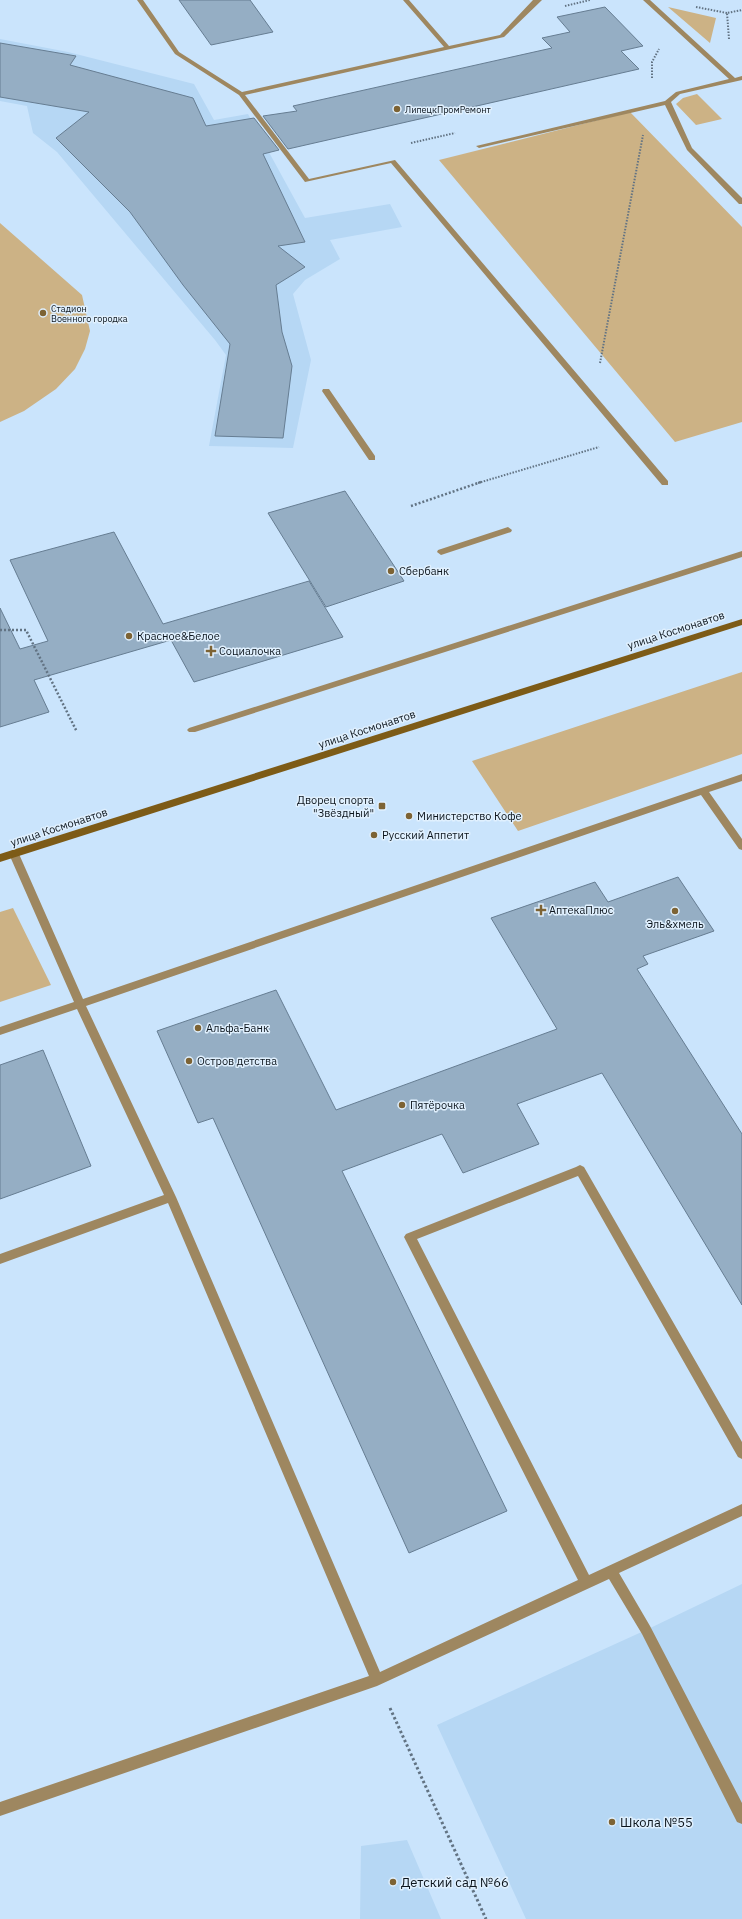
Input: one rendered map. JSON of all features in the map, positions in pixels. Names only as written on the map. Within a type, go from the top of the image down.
[{"type":"main road","name":"улица Космонавтов","points":[[0,858],[742,622]]},
{"type":"lane","points":[[140,0],[177,53],[241,94],[307,181],[393,161],[665,483]]},
{"type":"lane","points":[[406,0],[448,48]]},
{"type":"lane","points":[[241,94],[502,36],[537,0]]},
{"type":"lane","points":[[646,0],[734,80]]},
{"type":"lane","points":[[479,146],[666,102],[678,93],[742,78]]},
{"type":"lane","points":[[666,102],[689,149],[742,202]]},
{"type":"lane","points":[[326,391],[372,458]]},
{"type":"lane","points":[[441,552],[508,530]]},
{"type":"lane","points":[[192,730],[742,554]]},
{"type":"lane","points":[[0,1032],[742,777]]},
{"type":"lane","points":[[703,790],[742,846]]},
{"type":"lane","points":[[14,854],[80,1004],[171,1197],[377,1680]]},
{"type":"lane","points":[[586,1582],[410,1237],[580,1170],[742,1453]]},
{"type":"lane","points":[[0,1259],[171,1197]]},
{"type":"lane","points":[[0,1809],[377,1680],[742,1510]]},
{"type":"lane","points":[[611,1572],[646,1630],[742,1817]]},
{"type":"path","points":[[594,398],[649,106],[652,87],[652,62],[659,48]]},
{"type":"path","points":[[408,144],[461,131]]},
{"type":"path","points":[[411,506],[508,473],[629,439]]},
{"type":"path","points":[[0,630],[26,630],[77,732]]},
{"type":"path","points":[[377,1680],[486,1919]]},
{"type":"shaded area","points":[[668,7],[716,18],[710,43]]},
{"type":"shaded area","points":[[0,39],[68,52],[194,84],[214,120],[248,114],[305,218],[390,204],[402,227],[330,240],[340,259],[305,280],[293,294],[311,360],[293,448],[209,446],[226,355],[57,152],[33,133],[27,106],[0,101]]},
{"type":"shaded area","points":[[697,94],[722,119],[696,125],[676,104],[683,98]]},
{"type":"shaded area","points":[[630,112],[742,227],[742,422],[675,442],[439,160]]},
{"type":"shaded area","name":"Стадион Военного городка","points":[[0,223],[82,295],[90,331],[85,349],[75,369],[56,389],[24,411],[0,422]]},
{"type":"shaded area","points":[[742,672],[742,754],[518,831],[472,761]]},
{"type":"shaded area","points":[[13,908],[51,985],[0,1002],[0,912]]},
{"type":"shaded area","name":"Школа №55","points":[[742,1584],[742,1919],[526,1919],[437,1725],[646,1630]]},
{"type":"shaded area","name":"Детский сад №66","points":[[407,1840],[441,1919],[360,1919],[361,1846]]},
{"type":"building","points":[[179,0],[250,0],[273,32],[211,45]]},
{"type":"building","points":[[605,7],[643,46],[621,51],[639,69],[288,149],[263,116],[297,111],[293,106],[552,48],[542,38],[570,32],[557,17]]},
{"type":"building","points":[[0,43],[76,56],[70,65],[193,98],[206,126],[254,118],[279,150],[263,154],[305,242],[278,246],[305,267],[276,285],[282,332],[292,366],[283,438],[215,436],[230,344],[183,285],[130,212],[56,138],[89,112],[0,97]]},
{"type":"building","points":[[345,491],[404,581],[326,607],[268,513]]},
{"type":"building","points":[[114,532],[163,624],[309,581],[343,637],[194,682],[171,640],[34,680],[49,712],[0,727],[0,608],[20,649],[48,641],[10,560]]},
{"type":"building","points":[[678,877],[714,931],[643,956],[648,964],[637,969],[742,1134],[742,1305],[602,1073],[517,1104],[539,1144],[463,1173],[442,1134],[342,1171],[507,1511],[409,1553],[213,1118],[198,1123],[157,1031],[276,990],[336,1110],[557,1029],[491,918],[595,882],[608,902]]},
{"type":"building","points":[[43,1050],[91,1166],[0,1199],[0,1065]]},
{"type":"place","name":"ЛипецкПромРемонт","points":[[397,109]]},
{"type":"place","name":"Стадион Военного городка","points":[[43,313]]},
{"type":"place","name":"Сбербанк","points":[[391,571]]},
{"type":"place","name":"Красное&Белое","points":[[129,636]]},
{"type":"place","name":"Социалочка","points":[[211,651]]},
{"type":"place","name":"Дворец спорта \"Звёздный\"","points":[[382,806]]},
{"type":"place","name":"Министерство Кофе","points":[[409,816]]},
{"type":"place","name":"Русский Аппетит","points":[[374,835]]},
{"type":"place","name":"АптекаПлюс","points":[[541,910]]},
{"type":"place","name":"Эль&хмель","points":[[675,911]]},
{"type":"place","name":"Альфа-Банк","points":[[198,1028]]},
{"type":"place","name":"Остров детства","points":[[189,1061]]},
{"type":"place","name":"Пятёрочка","points":[[402,1105]]},
{"type":"place","name":"Школа №55","points":[[612,1822]]},
{"type":"place","name":"Детский сад №66","points":[[393,1882]]}]
